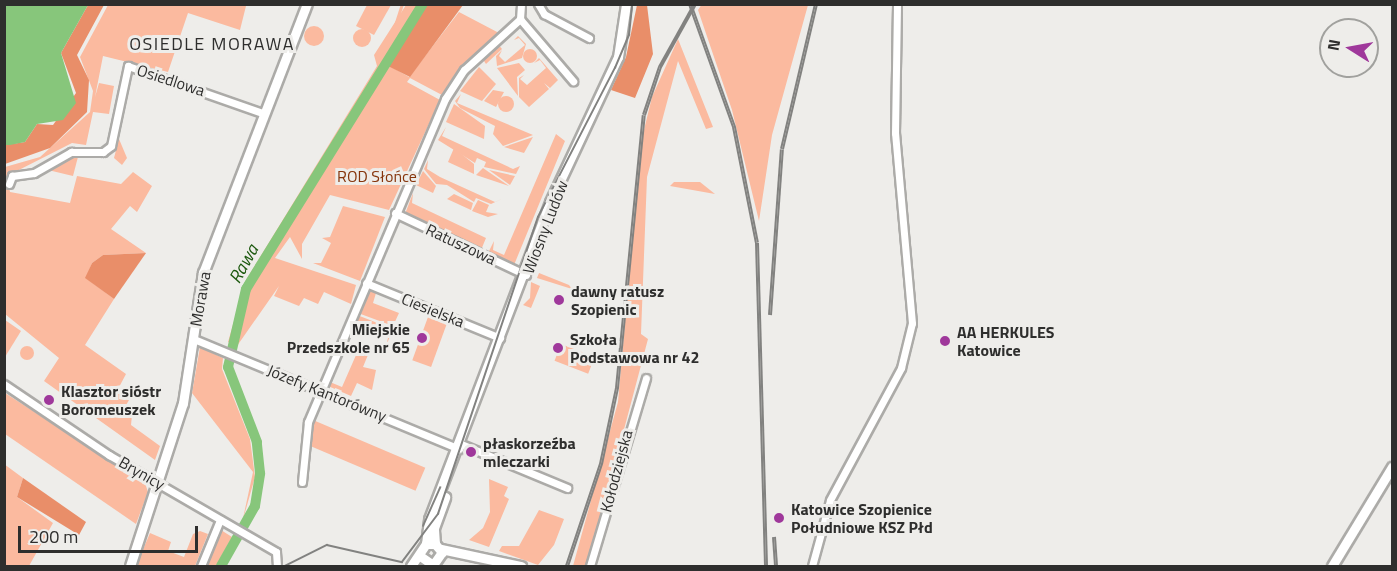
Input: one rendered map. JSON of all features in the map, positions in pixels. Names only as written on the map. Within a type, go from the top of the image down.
[{"type":"street","name":"Morawa","points":[[130,567],[183,403],[203,273],[307,4]]},
{"type":"street","points":[[302,482],[308,422],[395,213],[456,80],[520,19],[521,4]]},
{"type":"street","points":[[538,4],[544,14],[589,38]]},
{"type":"street","name":"Wiosny Ludów","points":[[411,567],[422,562],[436,549],[430,517],[460,447],[526,275],[550,202],[618,57],[626,4]]},
{"type":"street","points":[[812,567],[830,500],[901,368],[912,322],[895,134],[897,4]]},
{"type":"street","points":[[520,19],[573,81]]},
{"type":"street","name":"Osiedlowa","points":[[9,184],[12,176],[34,173],[71,152],[104,152],[111,146],[128,66],[265,114]]},
{"type":"street","name":"Ratuszowa","points":[[395,213],[526,275]]},
{"type":"street","name":"Ciesielska","points":[[366,283],[500,338]]},
{"type":"street","name":"Józefy Kantorówny","points":[[194,339],[567,488]]},
{"type":"street","name":"Kołodziejska","points":[[590,567],[646,378]]},
{"type":"street","name":"Brynicy","points":[[4,384],[158,483],[246,535],[279,563]]},
{"type":"street","points":[[1332,567],[1392,467]]},
{"type":"street","points":[[201,567],[220,520]]},
{"type":"street","points":[[422,562],[436,549],[464,553],[521,567]]},
{"type":"green space","points":[[401,4],[404,5],[389,52],[386,51]]},
{"type":"green space","points":[[702,4],[808,5],[772,135],[759,221],[732,110],[698,10]]},
{"type":"green space","points":[[108,5],[246,6],[240,30],[188,13],[168,72],[103,56],[95,97],[99,83],[114,86],[109,114],[93,112],[86,145],[72,143],[7,176],[10,192],[70,203],[77,176],[121,184],[133,172],[152,186],[137,212],[130,206],[111,229],[146,253],[103,255],[92,263],[86,278],[114,299],[85,345],[126,374],[117,391],[129,400],[125,407],[132,415],[131,425],[160,446],[155,460],[44,381],[59,358],[5,314],[5,167],[40,157],[90,112],[93,91],[80,57]]},
{"type":"green space","points":[[367,5],[391,5],[374,35],[356,26]]},
{"type":"green space","name":"ROD Słońce","points":[[406,5],[428,5],[388,65],[409,77],[459,12],[499,33],[461,66],[442,95],[410,78],[407,82],[440,100],[389,210],[330,195],[302,244],[302,259],[290,237],[275,258],[356,285],[351,304],[324,292],[318,304],[304,298],[299,306],[274,296],[279,286],[237,346],[228,342],[246,280],[377,66],[374,55]]},
{"type":"green space","points":[[310,26],[318,26],[324,32],[324,40],[318,46],[310,46],[304,40],[304,32]]},
{"type":"green space","points":[[358,29],[366,29],[371,34],[369,45],[358,47],[353,42],[353,34]]},
{"type":"green space","points":[[518,36],[526,44],[522,58],[497,66],[496,56],[502,50],[499,56],[505,62],[525,45],[519,38],[514,40]]},
{"type":"green space","points":[[678,39],[713,127],[706,129],[678,61],[647,177],[641,334],[648,339],[592,550],[586,566],[573,566],[618,402],[641,142],[652,97]]},
{"type":"green space","points":[[497,43],[502,49],[486,64],[482,58]]},
{"type":"green space","points":[[530,49],[535,51],[537,56],[535,61],[530,63],[525,61],[523,56],[525,51]]},
{"type":"green space","points":[[539,58],[558,80],[550,88],[544,83],[549,89],[529,107],[519,97],[519,78],[524,75],[520,79],[527,85],[546,68],[540,60],[534,63]]},
{"type":"green space","points":[[519,63],[525,70],[517,77],[518,96],[497,68]]},
{"type":"green space","points":[[479,67],[496,84],[482,101],[460,91]]},
{"type":"green space","points":[[493,90],[504,92],[496,107],[484,101]]},
{"type":"green space","points":[[461,94],[457,103],[533,135],[503,146],[493,134],[495,126],[460,108],[455,101]]},
{"type":"green space","points":[[506,96],[514,104],[506,112],[498,104]]},
{"type":"green space","points":[[454,104],[485,126],[484,139],[446,122]]},
{"type":"green space","points":[[446,127],[442,136],[513,169],[520,166],[516,174],[484,167],[486,162],[477,158],[475,163],[438,140]]},
{"type":"green space","points":[[556,134],[565,141],[514,265],[489,251],[494,241],[493,250],[504,255]]},
{"type":"green space","points":[[533,137],[524,153],[504,147]]},
{"type":"green space","points":[[119,139],[127,158],[122,165],[114,158]]},
{"type":"green space","points":[[454,148],[474,164],[474,174],[448,162]]},
{"type":"green space","points":[[79,153],[73,176],[48,170],[71,155]]},
{"type":"green space","points":[[428,160],[427,169],[440,177],[495,202],[504,198],[491,204],[476,198],[474,202],[447,185],[436,184],[424,169]]},
{"type":"green space","points":[[483,168],[509,186],[476,175]]},
{"type":"green space","points":[[489,170],[515,176],[510,185]]},
{"type":"green space","points":[[423,171],[436,186],[433,193],[416,185]]},
{"type":"green space","points":[[674,182],[700,182],[715,194],[670,186]]},
{"type":"green space","points":[[413,193],[412,203],[486,238],[481,250],[405,214]]},
{"type":"green space","points":[[454,194],[473,203],[471,210],[447,199]]},
{"type":"green space","points":[[478,200],[489,205],[486,212],[498,214],[488,217],[472,211]]},
{"type":"green space","points":[[343,206],[385,217],[360,281],[313,263],[321,263],[331,243],[322,238],[330,237]]},
{"type":"green space","points":[[539,273],[569,285],[572,289],[537,278]]},
{"type":"green space","points":[[531,282],[540,286],[531,308],[523,305],[530,298]]},
{"type":"green space","points":[[370,291],[376,293],[373,303],[399,313],[393,326],[358,313]]},
{"type":"green space","points":[[357,315],[393,329],[386,346],[388,338],[362,328],[358,337],[350,334]]},
{"type":"green space","points":[[428,317],[447,324],[431,367],[412,360]]},
{"type":"green space","points":[[5,320],[21,331],[5,357]]},
{"type":"green space","points":[[561,344],[595,357],[588,374],[555,361]]},
{"type":"green space","points":[[24,346],[30,346],[34,353],[30,360],[24,360],[20,356],[20,350]]},
{"type":"green space","points":[[360,346],[370,350],[363,367],[376,370],[372,390],[357,383],[351,396],[328,386],[330,382],[342,387]]},
{"type":"green space","points":[[200,347],[223,358],[222,369],[250,439],[255,477],[242,523],[253,472],[192,393]]},
{"type":"green space","points":[[5,393],[145,483],[148,492],[136,524],[5,434]]},
{"type":"green space","points":[[313,420],[425,468],[416,491],[303,443]]},
{"type":"green space","points":[[4,464],[23,478],[17,497],[53,523],[29,566],[5,566]]},
{"type":"green space","points":[[489,479],[508,487],[504,496],[509,499],[489,547],[469,540],[483,528],[490,512]]},
{"type":"green space","points":[[539,510],[564,519],[554,545],[538,565],[499,551],[502,546],[519,546]]},
{"type":"green space","points":[[221,530],[232,537],[216,566],[206,566]]},
{"type":"green space","points":[[200,531],[208,534],[195,566],[136,566],[150,533],[171,542],[168,551],[184,557],[193,534]]},
{"type":"shaded area","points":[[428,4],[463,5],[410,77],[388,66]]},
{"type":"shaded area","points":[[4,5],[88,5],[61,53],[76,103],[63,120],[37,124],[25,142],[10,145],[4,145]]},
{"type":"shaded area","points":[[88,5],[104,5],[77,55],[89,80],[87,112],[50,148],[5,164],[5,145],[25,142],[37,124],[53,125],[76,93],[61,53]]},
{"type":"shaded area","points":[[637,5],[647,5],[653,54],[635,98],[611,90],[626,57]]},
{"type":"shaded area","points":[[146,253],[114,299],[85,278],[92,263],[103,255]]},
{"type":"shaded area","points":[[23,478],[86,522],[79,535],[17,497]]},
{"type":"waterway","name":"Rawa","points":[[221,566],[255,506],[260,473],[257,442],[228,367],[246,289],[423,4]]},
{"type":"tram line","points":[[285,566],[327,545],[402,562],[438,514],[538,217],[615,68],[629,35],[632,4]]},
{"type":"tram line","points":[[423,526],[440,488]]},
{"type":"railway","points":[[690,4],[734,127],[757,243],[766,566]]},
{"type":"railway","points":[[567,566],[601,464],[617,388],[644,115],[660,67],[695,4]]},
{"type":"railway","points":[[770,315],[782,149],[816,4]]},
{"type":"railway","points":[[774,537],[776,566]]},
{"type":"place","name":"dawny ratusz Szopienic","points":[[559,300]]},
{"type":"place","name":"Miejskie Przedszkole nr 65","points":[[422,338]]},
{"type":"place","name":"AA HERKULES Katowice","points":[[945,341]]},
{"type":"place","name":"Szkoła Podstawowa nr 42","points":[[558,348]]},
{"type":"place","name":"Klasztor sióstr Boromeuszek","points":[[49,400]]},
{"type":"place","name":"płaskorzeźba mleczarki","points":[[471,452]]},
{"type":"place","name":"Katowice Szopienice Południowe KSZ Płd","points":[[779,518]]},
{"type":"district","name":"OSIEDLE MORAWA","points":[[212,44]]}]
